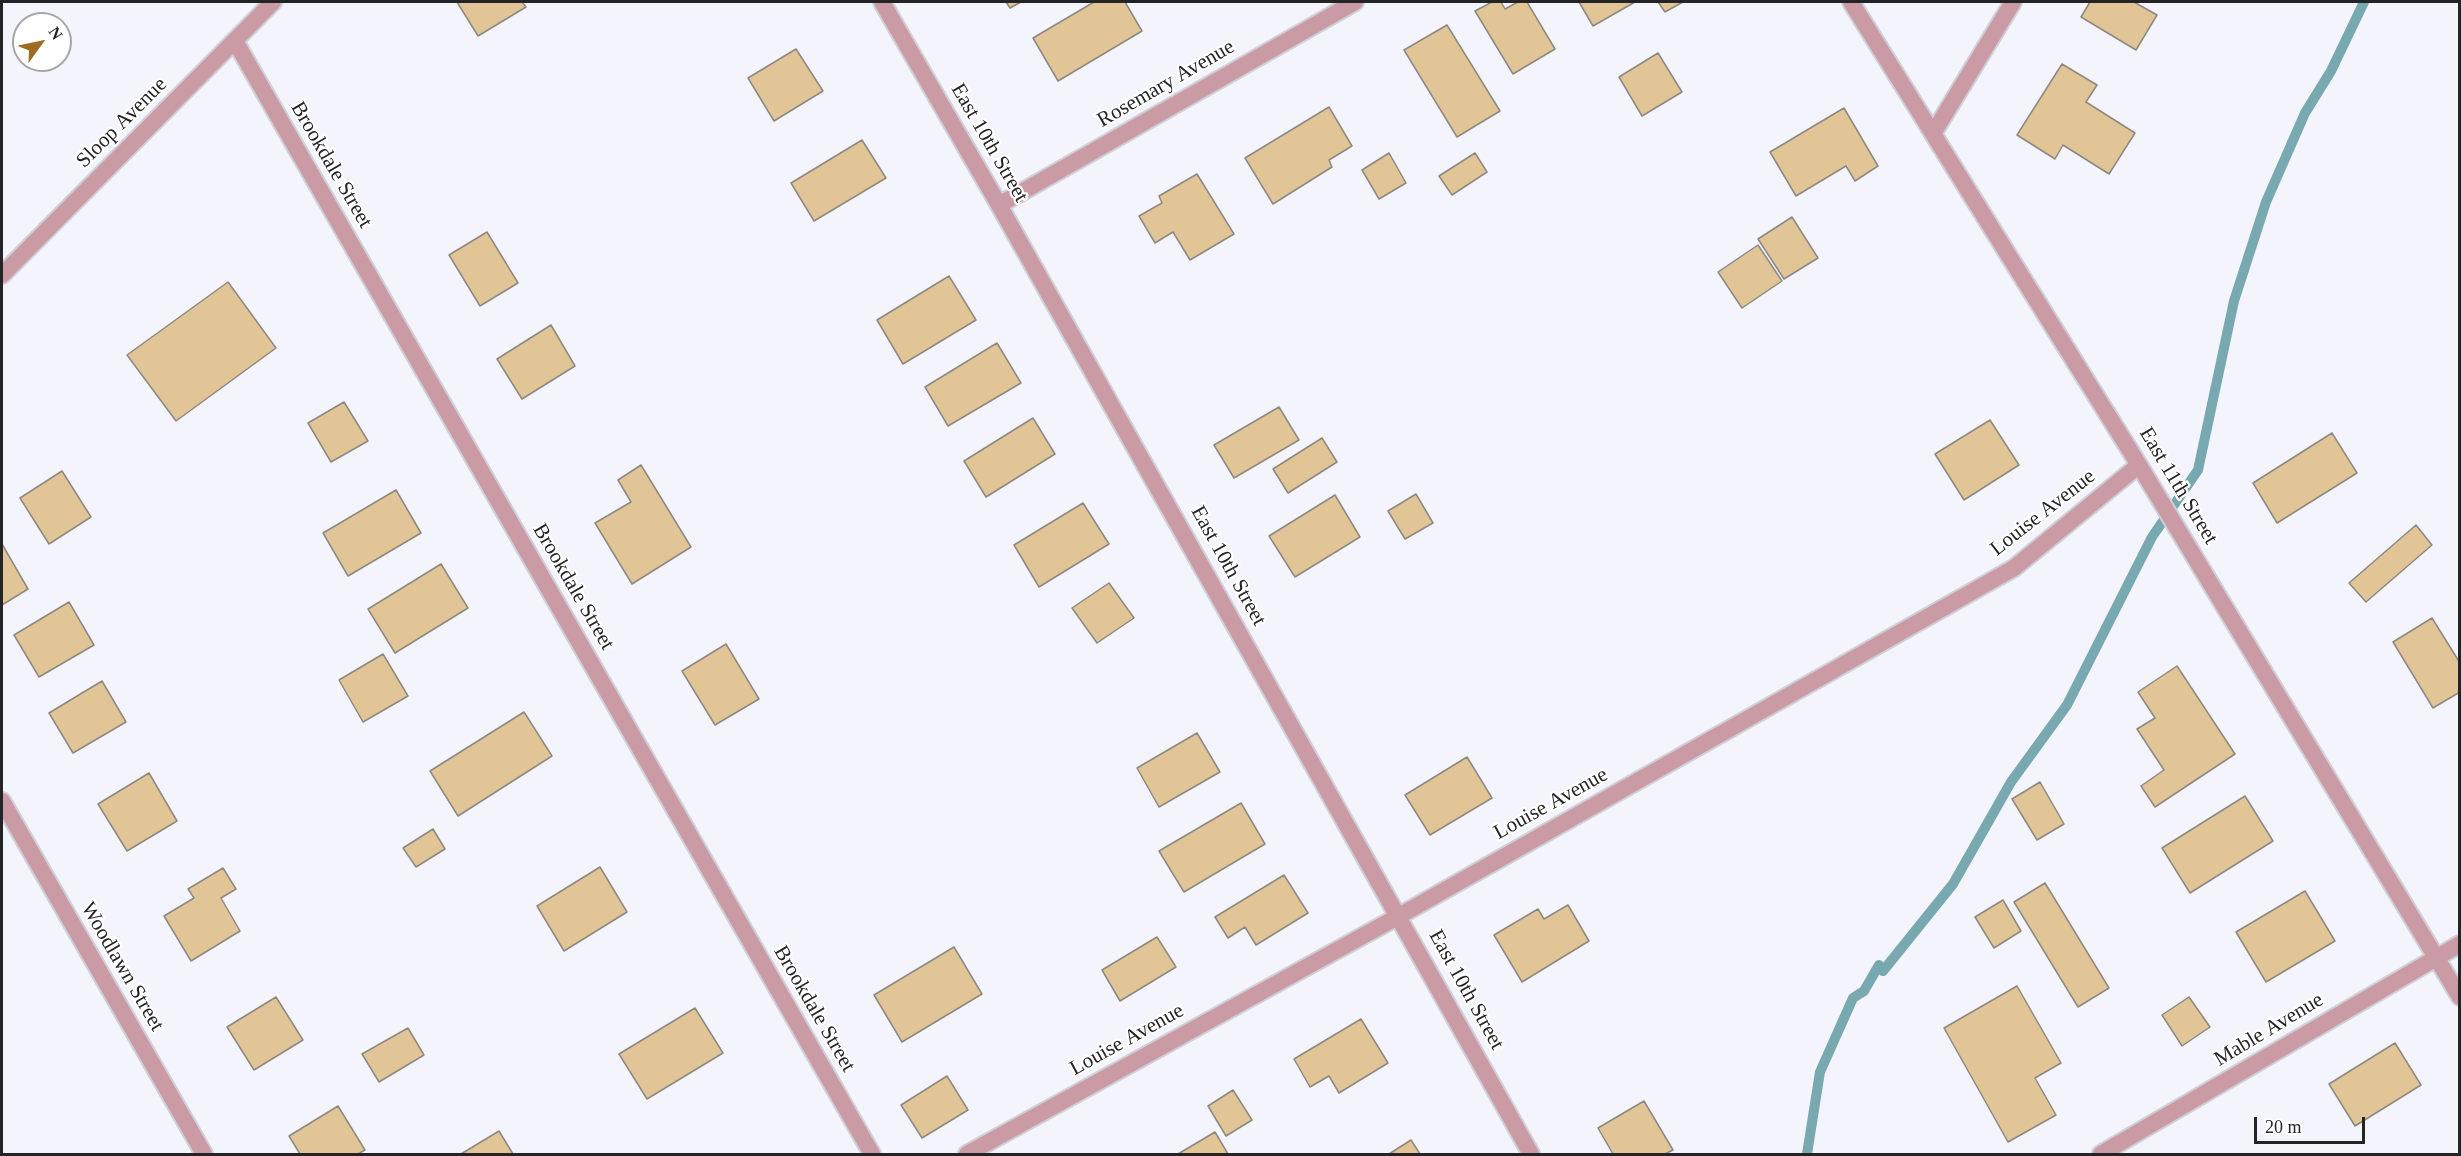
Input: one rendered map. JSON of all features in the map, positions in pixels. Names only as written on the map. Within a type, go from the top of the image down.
[{"type":"street","name":"Sloop Avenue","points":[[2,275],[273,2]]},
{"type":"street","name":"East 10th Street","points":[[882,2],[999,205],[1531,1155]]},
{"type":"street","name":"Rosemary Avenue","points":[[999,205],[1355,2]]},
{"type":"street","name":"East 11th Street","points":[[1851,2],[1934,132],[2139,465],[2460,997]]},
{"type":"street","points":[[1934,132],[2013,2]]},
{"type":"street","name":"Brookdale Street","points":[[235,41],[872,1155]]},
{"type":"street","name":"Louise Avenue","points":[[967,1155],[1399,916],[2014,568],[2139,465]]},
{"type":"street","name":"Woodlawn Street","points":[[2,801],[204,1155]]},
{"type":"street","name":"Mable Avenue","points":[[2101,1155],[2460,944]]},
{"type":"building","points":[[457,2],[522,2],[526,7],[478,36]]},
{"type":"building","points":[[1006,2],[1021,2],[1010,8]]},
{"type":"building","points":[[1094,2],[1125,2],[1142,31],[1058,81],[1033,38]]},
{"type":"building","points":[[1492,2],[1501,2],[1505,9],[1518,2],[1527,2],[1555,49],[1513,74],[1475,11]]},
{"type":"building","points":[[1579,2],[1635,2],[1593,26]]},
{"type":"building","points":[[1658,2],[1683,2],[1665,12]]},
{"type":"building","points":[[2090,2],[2134,2],[2157,15],[2136,50],[2081,17]]},
{"type":"building","points":[[1447,25],[1500,111],[1457,137],[1404,50]]},
{"type":"building","points":[[796,49],[823,91],[774,121],[748,78]]},
{"type":"building","points":[[1658,53],[1682,92],[1642,116],[1619,77]]},
{"type":"building","points":[[2062,64],[2097,85],[2086,102],[2135,133],[2109,174],[2063,145],[2055,159],[2017,135]]},
{"type":"building","points":[[1329,107],[1352,146],[1329,160],[1332,167],[1273,204],[1245,158]]},
{"type":"building","points":[[1844,108],[1878,166],[1855,181],[1846,166],[1796,196],[1770,152]]},
{"type":"building","points":[[862,140],[886,178],[814,221],[791,183]]},
{"type":"building","points":[[1389,153],[1406,183],[1379,199],[1362,170]]},
{"type":"building","points":[[1475,153],[1487,172],[1452,195],[1439,176]]},
{"type":"building","points":[[1197,174],[1234,234],[1190,260],[1173,232],[1155,243],[1139,216],[1162,203],[1159,196]]},
{"type":"building","points":[[1792,217],[1818,258],[1784,279],[1758,239]]},
{"type":"building","points":[[487,232],[518,283],[480,306],[449,255]]},
{"type":"building","points":[[1758,245],[1782,281],[1742,308],[1718,272]]},
{"type":"building","points":[[949,276],[976,320],[903,364],[877,320]]},
{"type":"building","points":[[228,282],[276,348],[176,421],[127,355]]},
{"type":"building","points":[[551,325],[575,366],[522,399],[497,359]]},
{"type":"building","points":[[997,343],[1021,383],[948,426],[925,387]]},
{"type":"building","points":[[344,402],[368,441],[331,462],[308,423]]},
{"type":"building","points":[[1279,407],[1299,440],[1234,478],[1214,445]]},
{"type":"building","points":[[1033,418],[1055,454],[986,497],[964,461]]},
{"type":"building","points":[[1990,420],[2019,465],[1964,500],[1935,454]]},
{"type":"building","points":[[2332,433],[2357,473],[2277,523],[2253,483]]},
{"type":"building","points":[[1322,438],[1337,462],[1288,493],[1273,469]]},
{"type":"building","points":[[641,465],[691,547],[632,584],[595,523],[631,502],[618,480]]},
{"type":"building","points":[[62,471],[91,517],[49,544],[20,498]]},
{"type":"building","points":[[396,490],[421,533],[348,576],[323,533]]},
{"type":"building","points":[[1416,494],[1433,523],[1405,539],[1388,511]]},
{"type":"building","points":[[1335,495],[1360,537],[1295,577],[1269,536]]},
{"type":"building","points":[[1083,503],[1109,544],[1039,587],[1014,545]]},
{"type":"building","points":[[2416,525],[2432,545],[2366,602],[2349,583]]},
{"type":"building","points":[[2,544],[28,589],[2,605]]},
{"type":"building","points":[[441,564],[468,608],[395,653],[368,609]]},
{"type":"building","points":[[1109,583],[1134,618],[1097,643],[1072,608]]},
{"type":"building","points":[[69,602],[94,645],[39,677],[14,635]]},
{"type":"building","points":[[2432,618],[2460,663],[2460,692],[2433,708],[2393,642]]},
{"type":"building","points":[[726,644],[759,699],[715,725],[682,671]]},
{"type":"building","points":[[383,654],[408,696],[363,722],[339,680]]},
{"type":"building","points":[[2177,666],[2235,754],[2155,807],[2141,786],[2164,770],[2137,729],[2155,718],[2138,692]]},
{"type":"building","points":[[102,681],[126,722],[73,753],[49,713]]},
{"type":"building","points":[[524,712],[552,756],[458,816],[430,771]]},
{"type":"building","points":[[1197,733],[1220,772],[1159,807],[1137,768]]},
{"type":"building","points":[[1467,757],[1492,798],[1430,835],[1405,795]]},
{"type":"building","points":[[149,773],[177,821],[127,851],[98,804]]},
{"type":"building","points":[[2040,782],[2064,824],[2037,840],[2012,799]]},
{"type":"building","points":[[2245,796],[2273,841],[2190,893],[2162,848]]},
{"type":"building","points":[[1241,803],[1265,844],[1184,892],[1159,851]]},
{"type":"building","points":[[433,829],[445,849],[416,867],[403,848]]},
{"type":"building","points":[[600,867],[627,912],[564,951],[537,906]]},
{"type":"building","points":[[223,868],[236,889],[221,898],[240,931],[191,961],[164,916],[194,898],[188,889]]},
{"type":"building","points":[[1284,875],[1308,913],[1256,945],[1245,927],[1228,938],[1215,917]]},
{"type":"building","points":[[2045,883],[2109,988],[2078,1007],[2014,902]]},
{"type":"building","points":[[2305,891],[2335,941],[2266,982],[2236,932]]},
{"type":"building","points":[[2003,900],[2021,931],[1994,948],[1975,917]]},
{"type":"building","points":[[1568,905],[1589,941],[1522,982],[1494,935],[1538,909],[1544,919]]},
{"type":"building","points":[[1157,937],[1176,967],[1120,1001],[1102,970]]},
{"type":"building","points":[[954,947],[982,994],[902,1042],[874,995]]},
{"type":"building","points":[[2017,986],[2061,1063],[2035,1078],[2056,1115],[2008,1142],[1944,1028]]},
{"type":"building","points":[[276,997],[303,1040],[254,1070],[227,1027]]},
{"type":"building","points":[[2189,997],[2210,1027],[2182,1046],[2162,1015]]},
{"type":"building","points":[[695,1008],[723,1053],[647,1099],[619,1054]]},
{"type":"building","points":[[1361,1019],[1388,1063],[1339,1093],[1329,1076],[1310,1087],[1294,1059]]},
{"type":"building","points":[[408,1028],[424,1055],[379,1082],[362,1054]]},
{"type":"building","points":[[2395,1043],[2421,1085],[2355,1126],[2329,1084]]},
{"type":"building","points":[[947,1076],[968,1110],[922,1138],[901,1105]]},
{"type":"building","points":[[1233,1090],[1252,1120],[1226,1136],[1208,1106]]},
{"type":"building","points":[[1644,1101],[1673,1150],[1665,1154],[1613,1154],[1598,1128]]},
{"type":"building","points":[[338,1106],[365,1150],[358,1154],[300,1154],[289,1136]]},
{"type":"building","points":[[499,1131],[513,1154],[461,1154]]},
{"type":"building","points":[[1215,1132],[1228,1154],[1178,1154]]},
{"type":"building","points":[[1411,1140],[1420,1154],[1389,1154]]},
{"type":"waterway","points":[[1807,1154],[1820,1072],[1853,998],[1864,991],[1879,965],[1883,971],[1953,884],[2011,782],[2067,705],[2152,537],[2198,470],[2234,301],[2266,202],[2305,113],[2331,71],[2364,2]]}]
